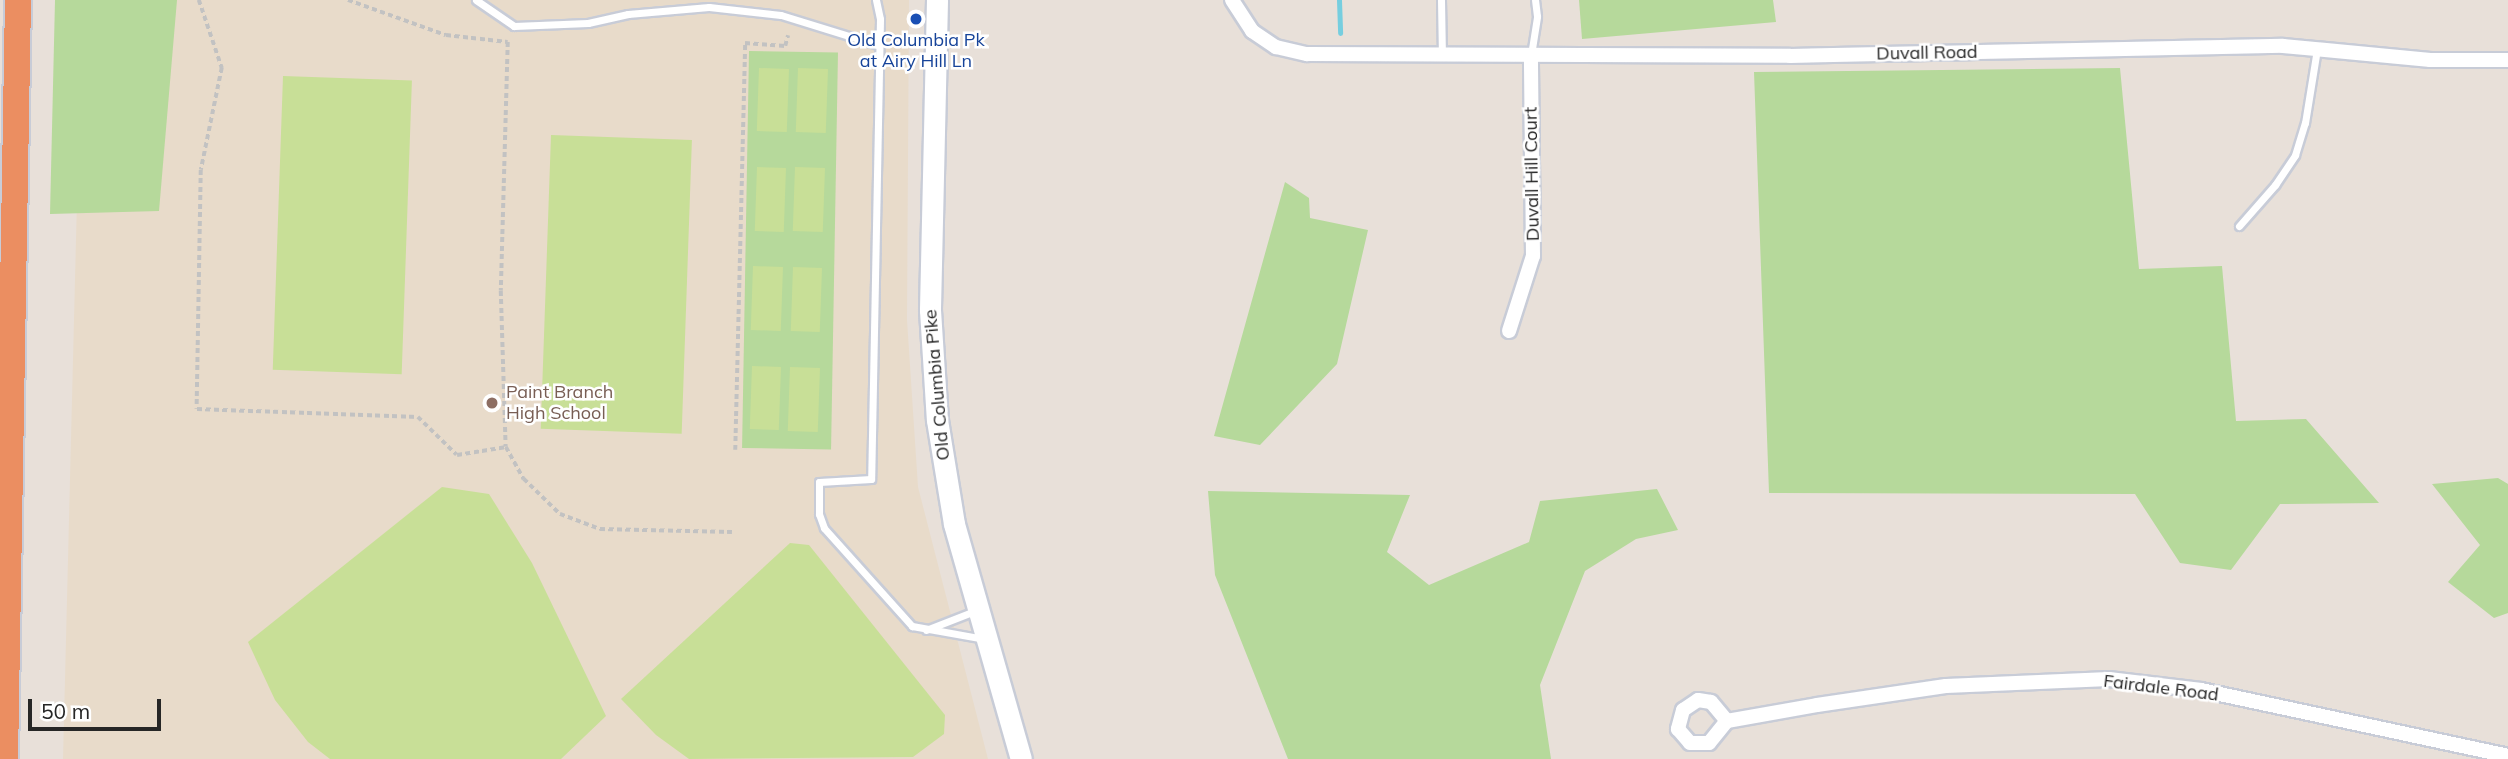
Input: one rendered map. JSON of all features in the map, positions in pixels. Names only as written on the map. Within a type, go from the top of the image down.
[{"type":"highway","points":[[5,759],[18,0]]},
{"type":"main road","name":"Old Columbia Pike","points":[[937,0],[930,310],[937,420],[954,524],[1021,759]]},
{"type":"street","name":"Duvall Road","points":[[1232,0],[1252,32],[1276,47],[1307,54],[1790,56],[2283,46],[2430,60],[2508,60]]},
{"type":"street","name":"Duvall Hill Court","points":[[1509,331],[1533,256],[1531,56]]},
{"type":"street","name":"Fairdale Road","points":[[1727,721],[1946,686],[2109,679],[2200,690],[2508,756]]},
{"type":"lane","points":[[476,0],[514,26],[588,23],[628,13],[709,7],[781,15],[877,45]]},
{"type":"lane","points":[[876,0],[880,19],[877,45],[871,479],[820,482],[819,514],[824,528],[912,626],[926,631],[985,640]]},
{"type":"lane","points":[[1441,0],[1442,55]]},
{"type":"lane","points":[[1531,56],[1537,16],[1535,0]]},
{"type":"lane","points":[[2239,226],[2275,185],[2295,155],[2305,123],[2318,48]]},
{"type":"lane","points":[[926,631],[977,610]]},
{"type":"path","points":[[199,0],[222,68],[201,170],[197,409],[418,417],[457,455],[506,447]]},
{"type":"path","points":[[348,0],[446,35],[508,42],[501,291],[506,447],[524,479],[560,514],[600,528],[732,532]]},
{"type":"path","points":[[735,450],[745,43],[785,46],[788,35]]},
{"type":"shaded area","name":"Paint Branch High School","points":[[82,0],[909,0],[907,320],[918,487],[988,759],[63,759]]},
{"type":"green space","points":[[55,0],[177,0],[159,211],[50,214]]},
{"type":"green space","points":[[1579,0],[1773,0],[1776,22],[1582,39]]},
{"type":"green space","points":[[749,51],[838,53],[831,449],[742,448]]},
{"type":"green space","points":[[759,68],[789,69],[787,132],[757,131]]},
{"type":"green space","points":[[798,68],[828,69],[826,133],[796,132]]},
{"type":"green space","points":[[2120,68],[2139,269],[2222,266],[2236,421],[2306,419],[2379,503],[2280,504],[2231,570],[2180,563],[2135,494],[1769,493],[1754,72]]},
{"type":"green space","points":[[283,76],[412,81],[402,374],[273,370]]},
{"type":"green space","points":[[551,135],[692,140],[682,434],[541,429]]},
{"type":"green space","points":[[757,167],[786,168],[784,232],[755,231]]},
{"type":"green space","points":[[795,167],[825,168],[823,232],[793,231]]},
{"type":"green space","points":[[1285,182],[1309,198],[1310,218],[1368,230],[1337,364],[1260,445],[1214,436]]},
{"type":"green space","points":[[753,266],[783,267],[781,331],[751,330]]},
{"type":"green space","points":[[793,267],[822,268],[820,332],[791,331]]},
{"type":"green space","points":[[752,366],[781,367],[779,430],[750,429]]},
{"type":"green space","points":[[790,367],[820,368],[818,432],[788,431]]},
{"type":"green space","points":[[2498,478],[2508,484],[2508,613],[2494,618],[2448,582],[2480,545],[2432,484]]},
{"type":"green space","points":[[442,487],[489,494],[532,563],[606,716],[561,759],[330,759],[308,742],[275,700],[248,642]]},
{"type":"green space","points":[[1657,489],[1678,530],[1636,539],[1585,571],[1540,685],[1551,759],[1288,759],[1215,575],[1208,491],[1410,495],[1387,552],[1429,585],[1529,542],[1540,501]]},
{"type":"green space","points":[[790,543],[809,545],[945,715],[944,734],[913,757],[689,759],[656,735],[621,699]]},
{"type":"waterway","points":[[1339,0],[1340,33]]},
{"type":"place","name":"Old Columbia Pk at Airy Hill Ln","points":[[916,19]]},
{"type":"place","name":"Paint Branch High School","points":[[492,403]]}]
